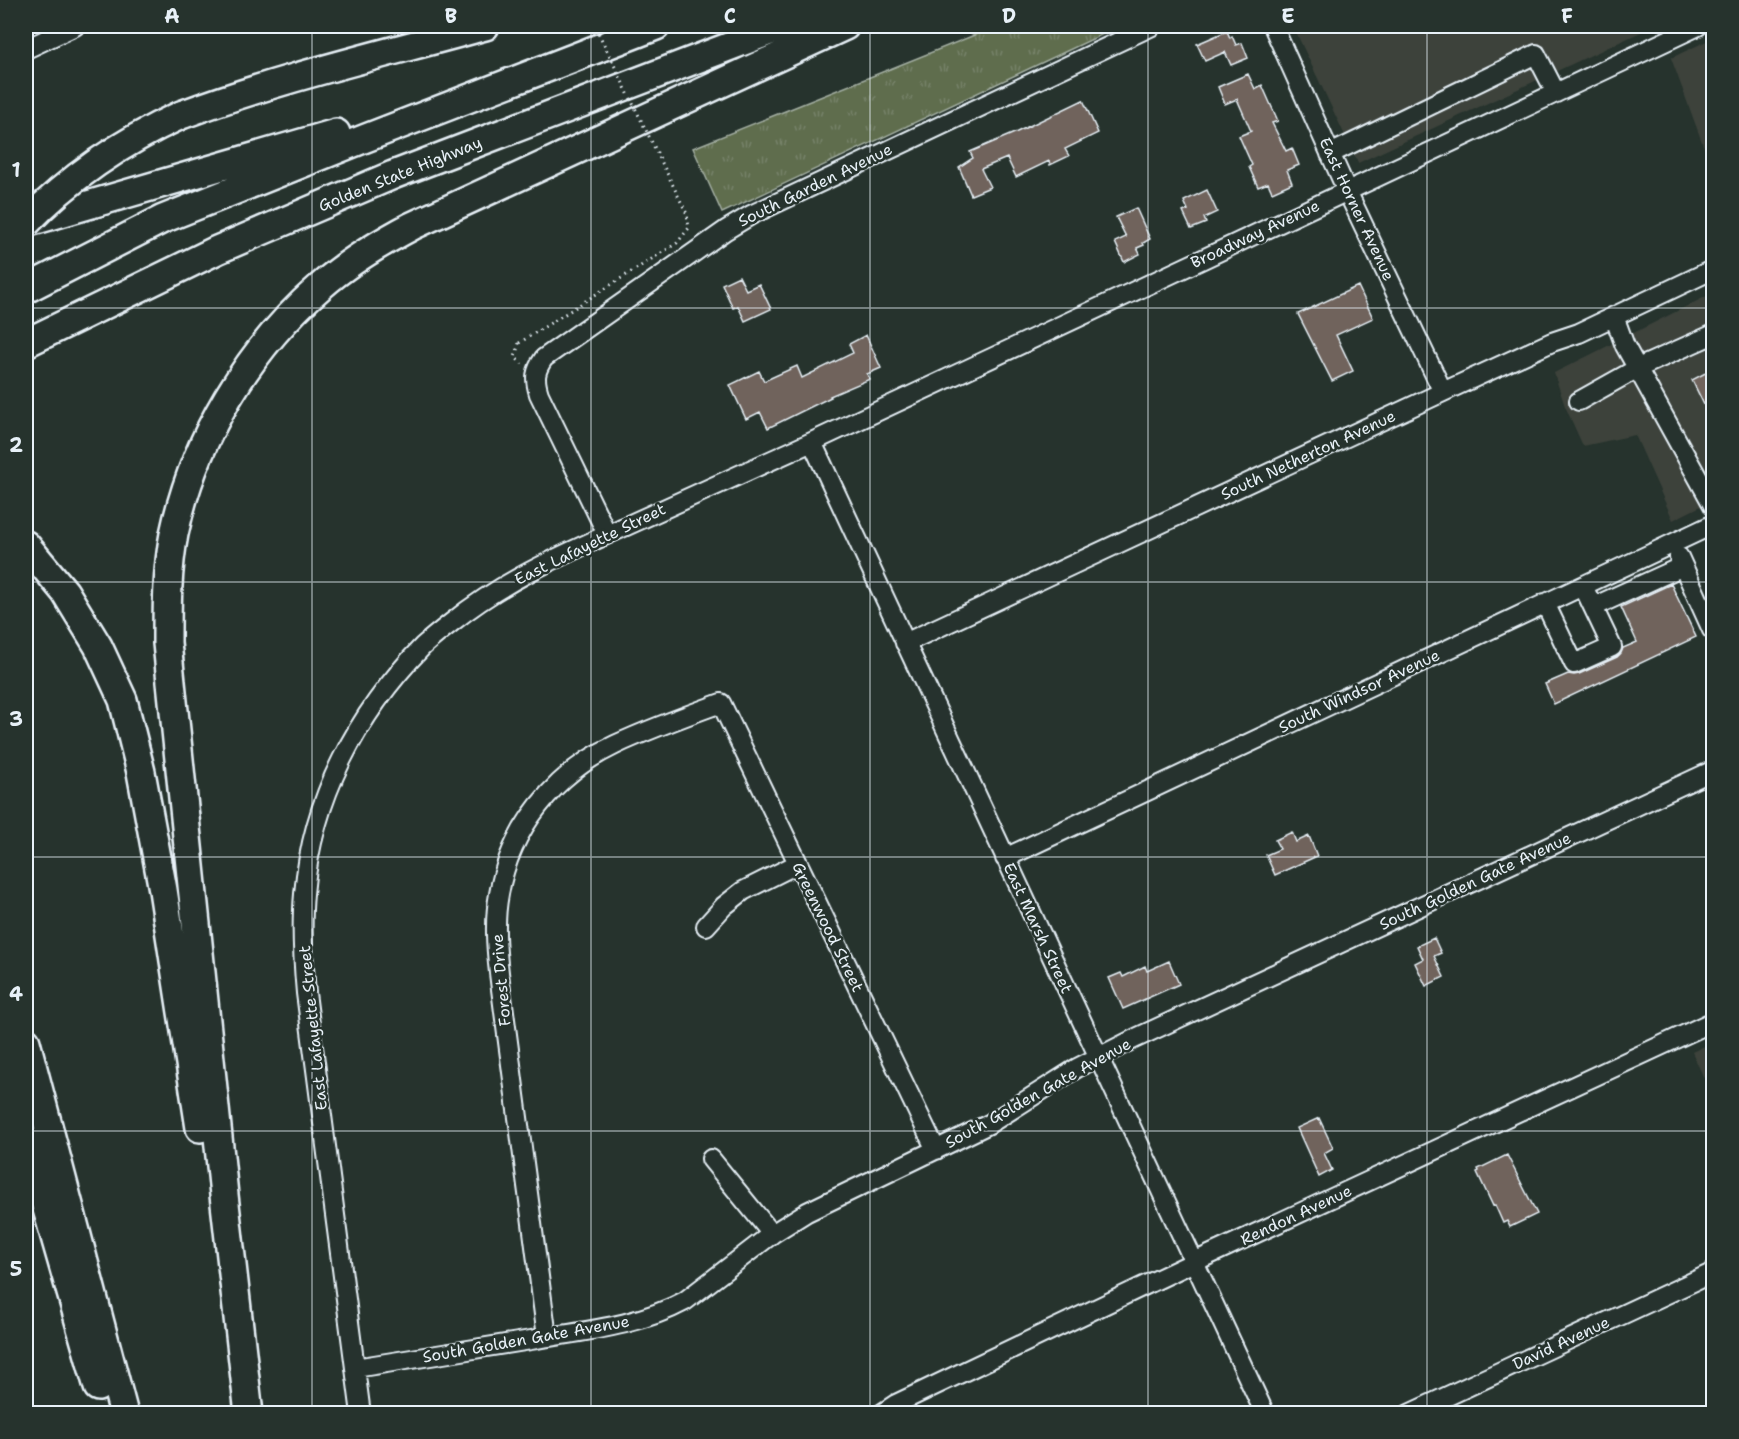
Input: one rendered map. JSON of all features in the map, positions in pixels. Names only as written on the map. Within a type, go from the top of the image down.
[{"type":"highway","points":[[26,223],[67,184],[99,160],[130,140],[181,115],[274,84],[485,26]]},
{"type":"highway","points":[[26,289],[164,219],[656,26]]},
{"type":"highway","name":"Golden State Highway","points":[[26,343],[218,250],[393,175],[783,26]]},
{"type":"highway","points":[[248,1413],[167,643],[167,583],[174,534],[184,495],[200,452],[219,414],[266,341],[321,285],[382,242],[412,226],[845,26]]},
{"type":"highway","points":[[26,223],[345,131],[366,138]]},
{"type":"highway","points":[[26,545],[65,592],[98,646],[123,700],[141,772],[163,890],[210,1199],[248,1413]]},
{"type":"highway","points":[[26,1042],[124,1413]]},
{"type":"highway","points":[[26,1140],[106,1413]]},
{"type":"street","points":[[26,49],[75,26]]},
{"type":"street","name":"South Garden Avenue","points":[[607,534],[539,394],[535,380],[537,369],[544,358],[726,230],[751,215],[1152,26]]},
{"type":"street","name":"East Horner Avenue","points":[[1273,26],[1347,191],[1443,392]]},
{"type":"street","name":"Broadway Avenue","points":[[812,442],[1698,26]]},
{"type":"street","points":[[1330,154],[1536,54],[1556,93]]},
{"type":"street","name":"South Netherton Avenue","points":[[904,642],[1552,342],[1579,333],[1713,269]]},
{"type":"street","points":[[1614,316],[1625,346],[1708,484],[1713,507]]},
{"type":"street","points":[[1579,401],[1638,369],[1713,334]]},
{"type":"street","name":"East Lafayette Street","points":[[361,1413],[302,953],[307,866],[324,801],[346,750],[381,693],[426,643],[477,602],[534,568],[812,442]]},
{"type":"street","name":"East Marsh Street","points":[[812,442],[1264,1413]]},
{"type":"street","name":"South Windsor Avenue","points":[[1005,858],[1713,524]]},
{"type":"street","points":[[1673,543],[1713,629]]},
{"type":"street","points":[[1593,607],[1683,566]]},
{"type":"street","points":[[1545,603],[1574,664],[1612,647],[1583,586]]},
{"type":"street","name":"Greenwood Street","points":[[720,702],[936,1150]]},
{"type":"street","name":"Forest Drive","points":[[547,1337],[496,950],[496,919],[506,864],[515,842],[540,802],[575,770],[614,745],[720,702]]},
{"type":"street","name":"South Golden Gate Avenue","points":[[355,1368],[584,1332],[652,1316],[670,1309],[685,1301],[735,1260],[807,1212],[989,1124],[1098,1057],[1713,770]]},
{"type":"street","points":[[706,926],[724,906],[743,891],[797,864]]},
{"type":"street","name":"Rendon Avenue","points":[[881,1413],[1194,1262],[1713,1021]]},
{"type":"street","points":[[711,1159],[772,1234]]},
{"type":"street","name":"David Avenue","points":[[1409,1413],[1713,1272]]},
{"type":"path","points":[[519,343],[677,243],[689,228],[687,214],[595,26]]},
{"type":"shaded area","points":[[1293,26],[1654,26],[1358,163]]},
{"type":"shaded area","points":[[1713,38],[1713,172],[1671,58]]},
{"type":"shaded area","points":[[1713,293],[1713,500],[1673,520],[1635,435],[1583,446],[1565,406],[1554,373]]},
{"type":"shaded area","points":[[1713,1042],[1713,1098],[1692,1052]]},
{"type":"green space","points":[[997,26],[1120,26],[722,213],[693,148]]},
{"type":"building","points":[[1227,31],[1236,45],[1242,43],[1248,58],[1231,65],[1225,52],[1205,61],[1197,44]]},
{"type":"building","points":[[1248,74],[1255,89],[1262,85],[1278,121],[1272,123],[1286,151],[1292,148],[1299,165],[1287,170],[1292,183],[1272,192],[1268,183],[1258,187],[1249,167],[1252,165],[1239,136],[1251,131],[1237,99],[1225,104],[1218,87]]},
{"type":"building","points":[[1083,100],[1098,133],[1065,149],[1069,156],[1050,165],[1049,161],[1016,177],[1007,158],[981,169],[990,187],[971,195],[959,167],[973,158],[970,152]]},
{"type":"building","points":[[1207,190],[1217,212],[1204,218],[1206,223],[1191,229],[1183,212],[1188,210],[1184,201]]},
{"type":"building","points":[[1136,208],[1150,239],[1137,248],[1140,254],[1124,262],[1115,242],[1126,237],[1116,217]]},
{"type":"building","points":[[739,276],[746,290],[759,284],[771,309],[745,321],[738,306],[733,308],[722,284]]},
{"type":"building","points":[[1358,286],[1373,318],[1336,335],[1353,371],[1332,381],[1298,314]]},
{"type":"building","points":[[866,335],[881,368],[867,374],[870,379],[830,396],[768,428],[760,412],[746,419],[730,385],[759,371],[764,381],[797,366],[802,378],[853,353],[849,344]]},
{"type":"building","points":[[1713,369],[1713,423],[1692,380]]},
{"type":"building","points":[[1671,584],[1696,637],[1554,704],[1545,684],[1568,674],[1579,674],[1617,657],[1623,648],[1637,642],[1621,607]]},
{"type":"building","points":[[1292,832],[1296,842],[1309,836],[1317,856],[1275,875],[1266,855],[1280,849],[1275,840]]},
{"type":"building","points":[[1434,938],[1441,953],[1434,956],[1444,977],[1426,986],[1415,963],[1423,959],[1417,946]]},
{"type":"building","points":[[1169,961],[1179,984],[1123,1009],[1109,978],[1121,973],[1123,977],[1145,966],[1147,971]]},
{"type":"building","points":[[1319,1118],[1333,1148],[1324,1153],[1332,1170],[1319,1177],[1297,1128]]},
{"type":"building","points":[[1507,1155],[1537,1214],[1510,1227],[1507,1221],[1503,1223],[1477,1172],[1478,1169]]}]
